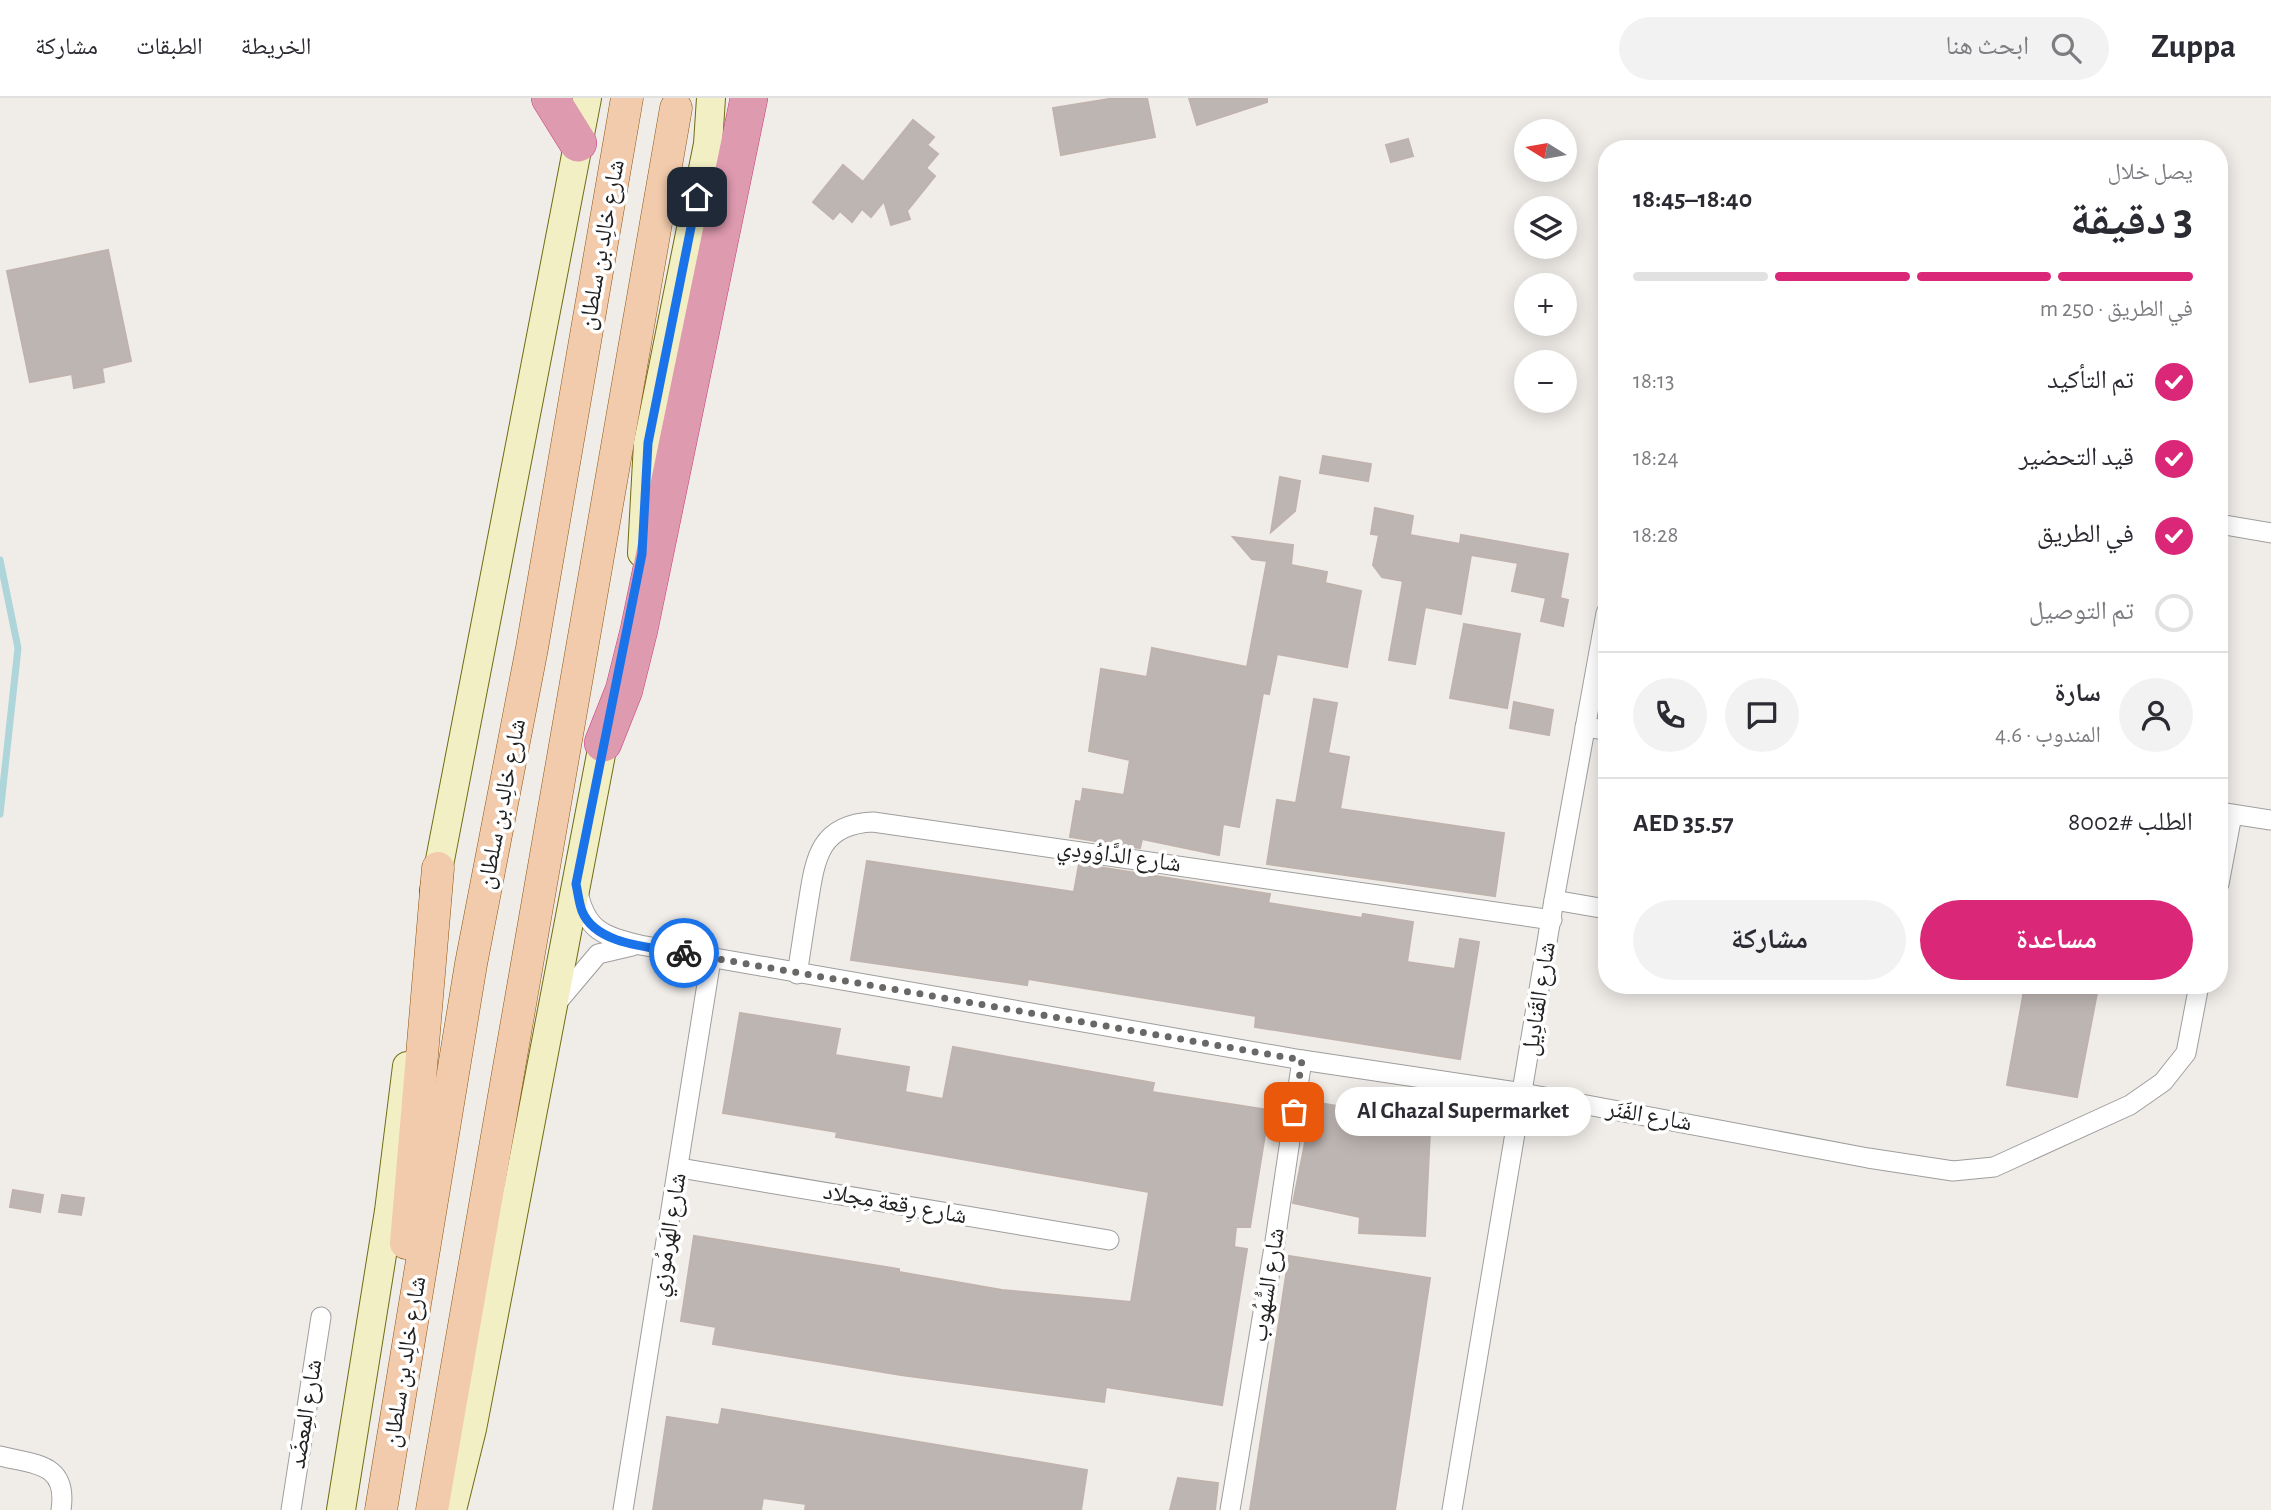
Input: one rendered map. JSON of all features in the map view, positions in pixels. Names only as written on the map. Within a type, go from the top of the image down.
[{"type":"highway","points":[[550,98],[578,143]]},
{"type":"highway","points":[[603,743],[624,690],[639,630],[749,98]]},
{"type":"main road","name":"شارع خالِد بن سلطان","points":[[381,1510],[471,964],[532,648],[627,98]]},
{"type":"main road","points":[[642,554],[648,443],[708,144],[711,98]]},
{"type":"main road","points":[[452,1510],[472,1429],[671,395],[733,98]]},
{"type":"main road","points":[[341,1510],[389,1211],[417,981],[587,101]]},
{"type":"main road","name":"شارع خالِد بن سلطان","points":[[432,1510],[676,108]]},
{"type":"main road","points":[[371,1510],[399,1315],[424,1054],[438,868]]},
{"type":"street","points":[[2228,526],[2271,533]]},
{"type":"street","name":"شارع القَنادِيل","points":[[1452,1510],[1598,656]]},
{"type":"street","points":[[1585,727],[1598,729]]},
{"type":"street","points":[[2228,813],[2271,820]]},
{"type":"street","name":"شارع الدَّاوُودِي","points":[[797,974],[819,851],[842,828],[857,823],[873,822],[1553,910],[1598,909]]},
{"type":"street","name":"شارع الفَنَر","points":[[576,884],[582,912],[594,928],[613,938],[640,945],[1302,1060],[1523,1093],[1868,1158],[1953,1171],[1994,1167],[2130,1105],[2163,1082],[2186,1053],[2197,994]]},
{"type":"street","name":"شارع الفَنَر","points":[[553,1007],[598,954],[640,945]]},
{"type":"street","name":"شارع الهَرمُوزي","points":[[622,1510],[680,1168],[711,959]]},
{"type":"street","name":"شارع السُّهُوب","points":[[1230,1510],[1302,1060]]},
{"type":"street","name":"شارع رِقعة مِجلاد","points":[[680,1168],[1109,1240]]},
{"type":"street","name":"شارع المِعضَد","points":[[291,1510],[321,1317]]},
{"type":"street","points":[[0,1456],[49,1469],[59,1479],[64,1491],[61,1510]]},
{"type":"building","points":[[1115,98],[1147,98],[1155,137],[1061,155],[1053,108]]},
{"type":"building","points":[[1189,98],[1267,98],[1267,102],[1197,125]]},
{"type":"building","points":[[913,120],[934,137],[927,145],[938,154],[926,168],[935,176],[907,211],[910,219],[891,225],[884,201],[871,217],[862,209],[852,222],[840,211],[833,219],[813,202],[843,165],[863,182]]},
{"type":"building","points":[[1408,139],[1413,156],[1391,162],[1386,145]]},
{"type":"building","points":[[108,250],[131,361],[102,368],[104,382],[74,388],[72,374],[30,382],[7,271]]},
{"type":"building","points":[[1323,456],[1371,464],[1368,481],[1320,473]]},
{"type":"building","points":[[1280,477],[1300,481],[1295,511],[1271,532]]},
{"type":"building","points":[[1375,508],[1413,516],[1410,535],[1460,544],[1461,535],[1568,554],[1560,598],[1568,600],[1563,626],[1541,621],[1546,598],[1512,591],[1518,563],[1471,555],[1461,614],[1425,607],[1415,664],[1389,660],[1403,581],[1382,577],[1373,565],[1379,535],[1371,534]]},
{"type":"building","points":[[1233,537],[1293,545],[1291,565],[1327,572],[1325,583],[1361,591],[1347,667],[1277,654],[1269,694],[1263,693],[1239,827],[1223,824],[1219,855],[1142,839],[1140,848],[1070,837],[1076,801],[1081,802],[1083,789],[1124,795],[1130,760],[1089,751],[1101,669],[1147,677],[1152,648],[1247,667],[1267,561],[1252,559]]},
{"type":"building","points":[[1464,624],[1520,634],[1507,708],[1450,698]]},
{"type":"building","points":[[1314,699],[1337,703],[1328,753],[1349,757],[1340,809],[1504,833],[1495,896],[1267,864],[1277,800],[1296,803]]},
{"type":"building","points":[[1514,702],[1553,710],[1549,735],[1510,728]]},
{"type":"building","points":[[867,861],[1074,892],[1079,864],[1270,894],[1268,903],[1362,918],[1363,914],[1413,922],[1407,962],[1455,969],[1460,939],[1479,942],[1460,1059],[1255,1027],[1256,1016],[1028,979],[1027,985],[851,960]]},
{"type":"building","points":[[2023,994],[2097,994],[2077,1097],[2007,1085]]},
{"type":"building","points":[[740,1013],[840,1029],[835,1055],[909,1067],[905,1092],[943,1099],[953,1047],[1154,1083],[1152,1092],[1269,1110],[1250,1227],[1236,1227],[1234,1247],[1247,1249],[1222,1405],[1106,1387],[1104,1402],[901,1375],[713,1344],[716,1327],[681,1321],[694,1236],[899,1269],[899,1272],[1002,1290],[1131,1302],[1149,1192],[836,1137],[837,1132],[723,1113]]},
{"type":"building","points":[[1308,1101],[1366,1111],[1366,1106],[1431,1109],[1425,1236],[1359,1233],[1360,1217],[1293,1203],[1307,1133],[1304,1132]]},
{"type":"building","points":[[13,1190],[43,1195],[40,1212],[10,1207]]},
{"type":"building","points":[[62,1195],[84,1198],[81,1215],[59,1212]]},
{"type":"building","points":[[1289,1256],[1430,1278],[1395,1510],[1250,1510]]},
{"type":"building","points":[[722,1409],[1087,1470],[1081,1510],[805,1510],[806,1504],[763,1498],[761,1510],[653,1510],[667,1417],[719,1425]]},
{"type":"building","points":[[1178,1478],[1218,1483],[1215,1510],[1170,1510]]},
{"type":"waterway","points":[[0,560],[18,648],[0,814]]},
{"type":"way so far","points":[[684,953],[1302,1060],[1294,1112]]},
{"type":"place","name":"Al Ghazal Supermarket","points":[[1294,1112]]},
{"type":"route","points":[[684,953],[613,938],[594,928],[582,912],[576,884],[642,554],[641,517],[648,443],[697,197]]}]
